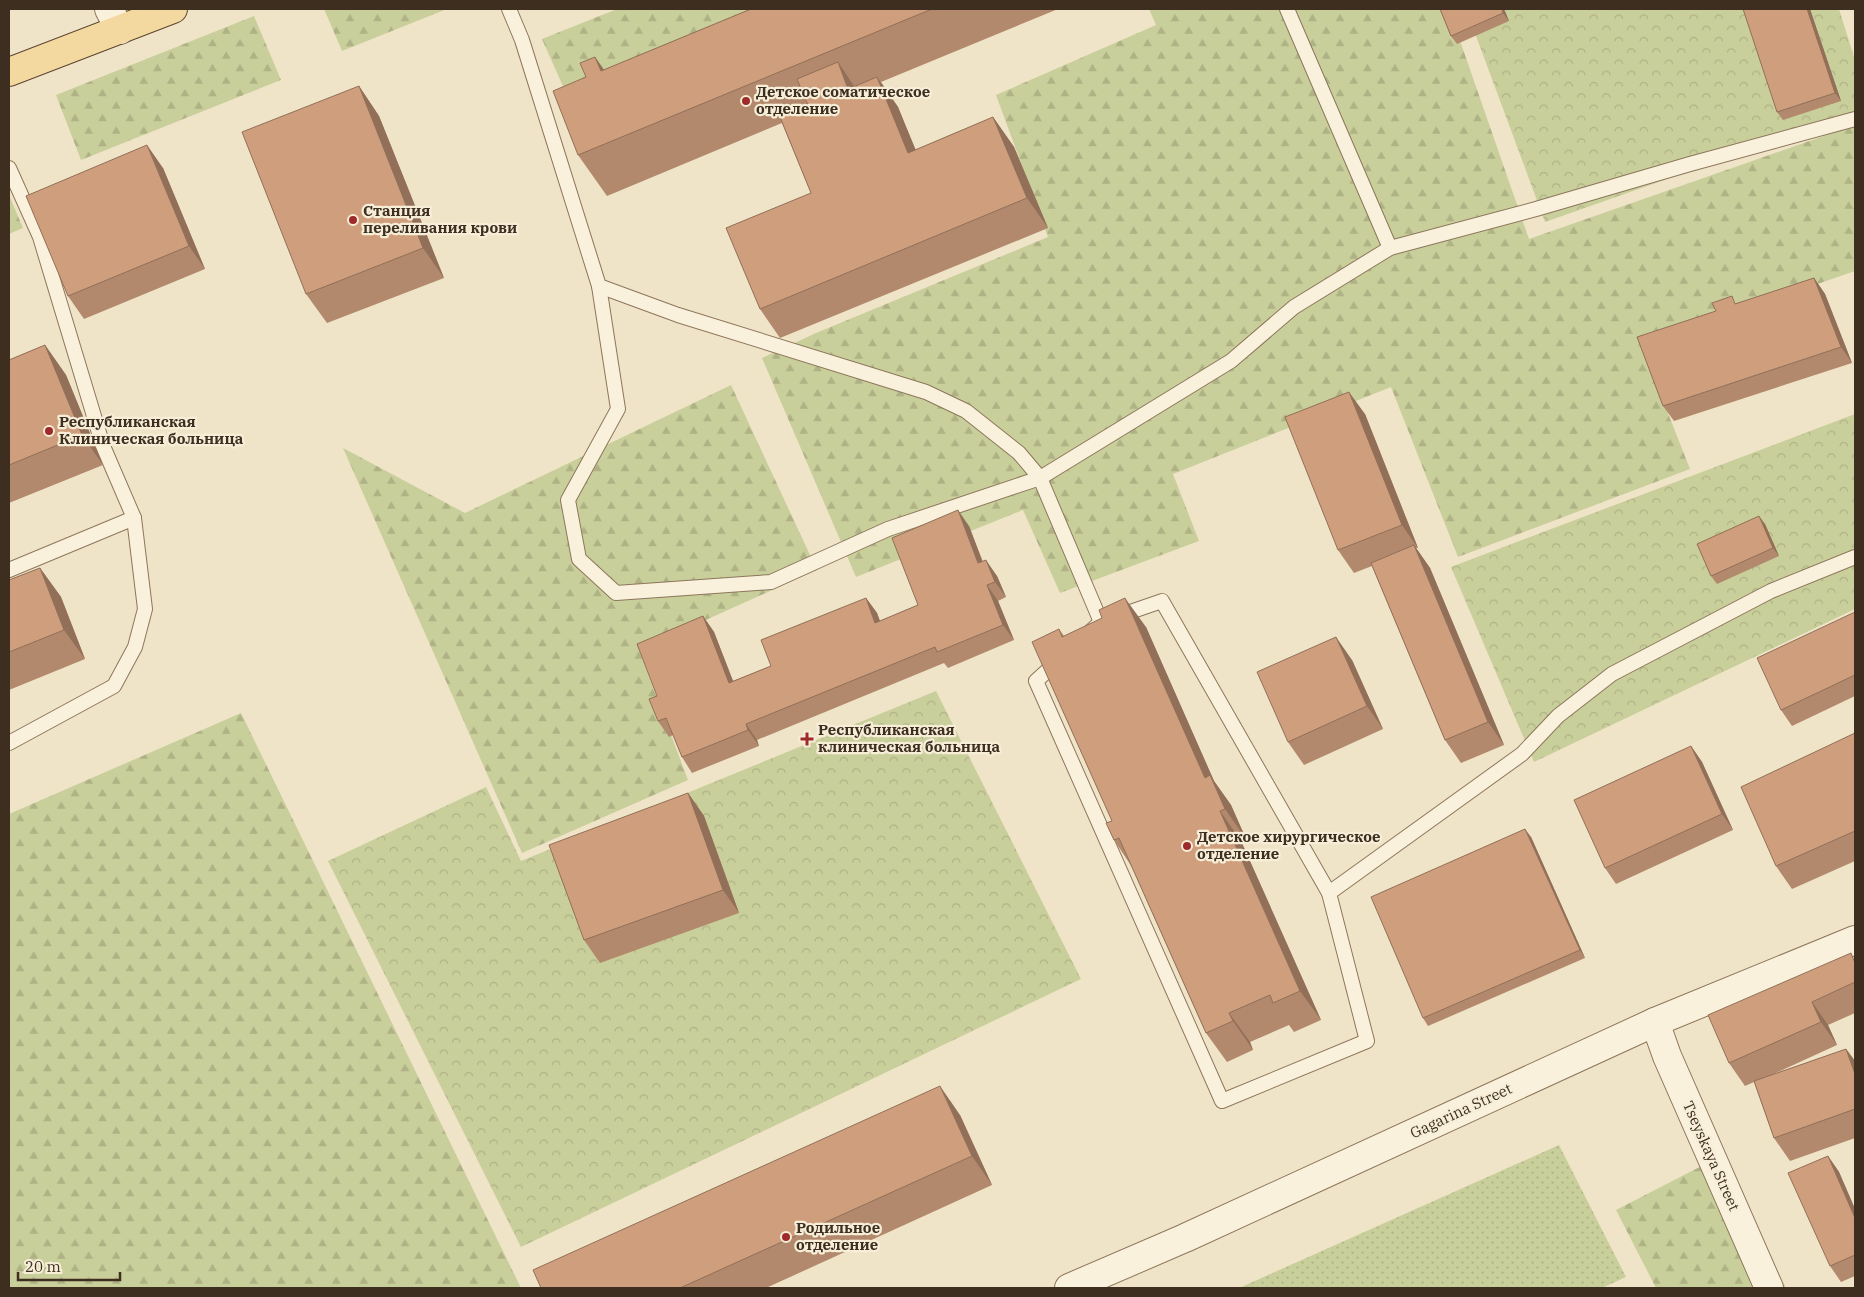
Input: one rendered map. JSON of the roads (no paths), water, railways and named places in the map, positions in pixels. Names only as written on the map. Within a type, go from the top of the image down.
[{"type":"main road","points":[[9,72],[114,19],[173,9]]},
{"type":"street","name":"Gagarina Street","points":[[1069,1288],[1184,1238],[1655,1022],[1855,940]]},
{"type":"street","name":"Tseyskaya Street","points":[[1655,1022],[1667,1056],[1769,1288]]},
{"type":"lane","points":[[509,9],[522,40],[599,286],[618,409],[568,500],[579,559],[616,593],[771,582],[888,529],[1040,478],[1231,361],[1294,307],[1390,248],[1855,119]]},
{"type":"lane","points":[[1287,9],[1390,248]]},
{"type":"lane","points":[[9,168],[40,238],[103,446],[134,518],[145,609],[134,647],[114,686],[9,742]]},
{"type":"lane","points":[[599,286],[678,316],[926,392],[966,411],[1019,453],[1040,478],[1101,622]]},
{"type":"lane","points":[[9,570],[134,518]]},
{"type":"lane","points":[[1329,893],[1522,754],[1558,716],[1612,674],[1771,591],[1855,558]]},
{"type":"lane","points":[[1162,601],[1329,893],[1367,1041],[1222,1101],[1036,681],[1101,622],[1162,601]]},
{"type":"place","name":"Детское соматическое отделение","points":[[746,101]]},
{"type":"place","name":"Станция переливания крови","points":[[353,220]]},
{"type":"place","name":"Республиканская Клиническая больница","points":[[49,431]]},
{"type":"place","name":"Республиканская клиническая больница","points":[[807,739]]},
{"type":"place","name":"Детское хирургическое отделение","points":[[1187,846]]},
{"type":"place","name":"Родильное отделение","points":[[786,1237]]}]
